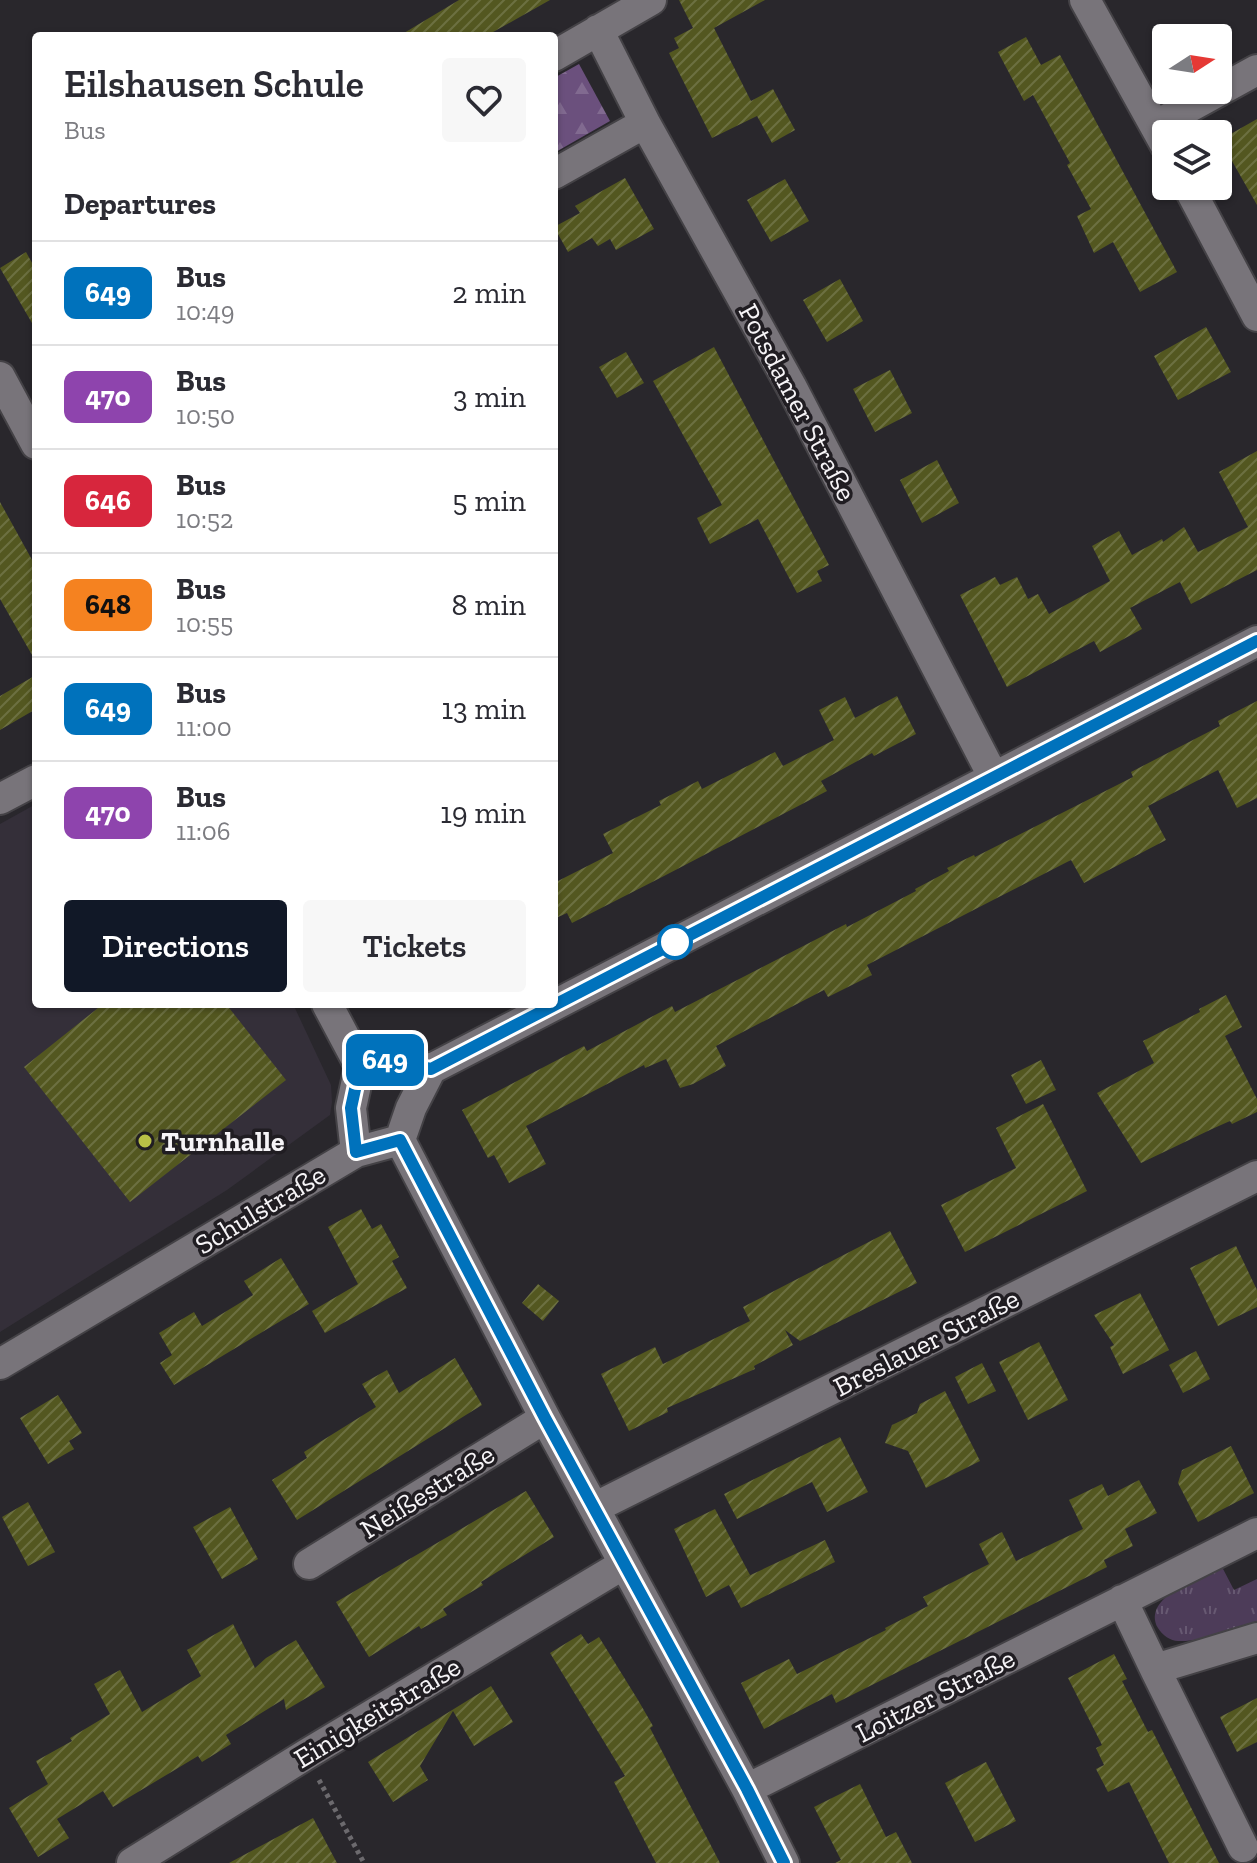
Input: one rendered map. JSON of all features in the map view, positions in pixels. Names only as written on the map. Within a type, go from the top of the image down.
[{"type":"street","points":[[558,54],[651,0]]},
{"type":"street","points":[[1085,0],[1152,120]]},
{"type":"street","name":"Potsdamer Straße","points":[[598,30],[645,123],[791,386],[993,776]]},
{"type":"street","points":[[1184,120],[1257,70]]},
{"type":"street","points":[[558,172],[645,123]]},
{"type":"street","points":[[1195,200],[1257,316]]},
{"type":"street","points":[[0,377],[32,436]]},
{"type":"street","points":[[558,1003],[1257,641]]},
{"type":"street","points":[[0,799],[32,782]]},
{"type":"street","points":[[329,1008],[360,1066],[351,1108],[356,1152]]},
{"type":"street","points":[[548,1008],[431,1069],[411,1108],[400,1140],[784,1863]]},
{"type":"street","points":[[360,1066],[384,1060],[431,1069]]},
{"type":"street","name":"Schulstraße","points":[[0,1364],[356,1152],[400,1140]]},
{"type":"street","name":"Breslauer Straße","points":[[594,1508],[1257,1176]]},
{"type":"street","name":"Neißestraße","points":[[309,1564],[545,1418]]},
{"type":"street","name":"Loitzer Straße","points":[[747,1789],[1257,1533]]},
{"type":"street","name":"Einigkeitstraße","points":[[132,1863],[624,1564]]},
{"type":"street","points":[[1122,1600],[1243,1847]]},
{"type":"street","points":[[1155,1669],[1257,1638]]},
{"type":"path","points":[[307,1754],[364,1863]]},
{"type":"shaded area","points":[[32,806],[32,1008],[295,1008],[331,1085],[332,1102],[330,1115],[227,1190],[0,1332],[0,824]]},
{"type":"green space","points":[[579,64],[610,121],[558,151],[558,76]]},
{"type":"green space","points":[[1222,1567],[1234,1590],[1257,1579],[1257,1621],[1188,1641],[1175,1641],[1164,1635],[1155,1617],[1165,1598]]},
{"type":"building","points":[[459,0],[550,0],[493,32],[406,32]]},
{"type":"building","points":[[679,0],[765,0],[714,28],[751,101],[773,89],[795,130],[772,143],[757,116],[712,138],[669,53],[679,48],[674,38],[693,28]]},
{"type":"building","points":[[1026,37],[1041,65],[1060,55],[1177,272],[1140,292],[1113,242],[1094,253],[1077,216],[1091,209],[1067,165],[1070,163],[1033,95],[1024,101],[998,52]]},
{"type":"building","points":[[1257,119],[1257,205],[1232,161],[1232,133]]},
{"type":"building","points":[[625,178],[654,229],[616,250],[610,239],[598,246],[592,238],[568,252],[558,234],[558,225],[580,213],[575,206]]},
{"type":"building","points":[[785,179],[809,221],[771,242],[747,200]]},
{"type":"building","points":[[26,252],[32,263],[32,323],[0,268]]},
{"type":"building","points":[[840,279],[863,321],[827,342],[803,300]]},
{"type":"building","points":[[1206,327],[1231,372],[1178,400],[1154,356]]},
{"type":"building","points":[[714,347],[829,565],[817,571],[822,581],[797,593],[758,519],[710,544],[697,518],[722,505],[653,381]]},
{"type":"building","points":[[626,352],[644,383],[617,398],[599,367]]},
{"type":"building","points":[[890,370],[912,413],[875,432],[853,389]]},
{"type":"building","points":[[1257,451],[1257,570],[1191,604],[1180,582],[1130,608],[1142,629],[1100,652],[1094,641],[1007,687],[960,595],[995,577],[1000,585],[1017,577],[1028,599],[1038,594],[1049,614],[1110,581],[1092,546],[1119,531],[1132,555],[1162,539],[1163,542],[1184,527],[1198,552],[1248,527],[1219,472]]},
{"type":"building","points":[[937,460],[959,503],[922,523],[900,480]]},
{"type":"building","points":[[0,502],[32,560],[32,655],[0,599]]},
{"type":"building","points":[[32,677],[32,711],[0,730],[0,696]]},
{"type":"building","points":[[897,696],[916,734],[874,756],[872,753],[821,781],[827,791],[664,876],[572,923],[567,913],[558,917],[558,881],[613,853],[603,834],[661,805],[659,801],[698,781],[702,789],[775,752],[783,766],[834,740],[819,710],[845,697],[855,718]]},
{"type":"building","points":[[1257,701],[1257,798],[1237,808],[1218,770],[1148,806],[1166,840],[1084,883],[1071,860],[867,965],[872,975],[828,997],[824,990],[716,1046],[726,1066],[693,1084],[680,1088],[666,1059],[645,1068],[644,1065],[526,1126],[546,1164],[509,1183],[494,1155],[488,1158],[462,1110],[584,1046],[587,1051],[672,1006],[675,1012],[846,924],[847,927],[916,891],[949,871],[947,868],[975,857],[1133,777],[1131,772],[1220,726],[1218,721]]},
{"type":"building","points":[[1226,995],[1242,1027],[1225,1036],[1257,1099],[1257,1112],[1232,1124],[1230,1121],[1141,1163],[1097,1093],[1154,1063],[1143,1041]]},
{"type":"building","name":"Turnhalle","points":[[98,1008],[229,1008],[286,1080],[130,1202],[24,1067]]},
{"type":"building","points":[[1041,1060],[1056,1090],[1026,1104],[1011,1075]]},
{"type":"building","points":[[1043,1104],[1087,1191],[965,1252],[941,1205],[1016,1168],[996,1128]]},
{"type":"building","points":[[361,1209],[372,1229],[381,1224],[399,1257],[392,1261],[407,1288],[325,1333],[312,1311],[358,1284],[328,1227]]},
{"type":"building","points":[[890,1231],[917,1283],[800,1341],[785,1330],[793,1345],[754,1366],[755,1369],[667,1408],[668,1412],[629,1431],[601,1374],[655,1347],[663,1364],[750,1321],[743,1307]]},
{"type":"building","points":[[1236,1246],[1257,1290],[1257,1307],[1218,1326],[1190,1268]]},
{"type":"building","points":[[281,1258],[309,1304],[174,1385],[160,1363],[172,1355],[159,1333],[194,1312],[202,1326],[253,1295],[244,1281]]},
{"type":"building","points":[[538,1284],[559,1301],[543,1321],[522,1303]]},
{"type":"building","points":[[1140,1293],[1169,1350],[1123,1374],[1110,1347],[1114,1345],[1094,1315]]},
{"type":"building","points":[[1039,1342],[1068,1400],[1028,1420],[999,1362]]},
{"type":"building","points":[[1196,1351],[1210,1379],[1183,1393],[1169,1365]]},
{"type":"building","points":[[455,1358],[482,1405],[297,1520],[272,1480],[307,1458],[304,1452],[376,1407],[362,1384],[387,1370],[399,1393]]},
{"type":"building","points":[[982,1363],[996,1391],[968,1404],[955,1377]]},
{"type":"building","points":[[945,1391],[980,1461],[926,1488],[908,1451],[885,1443],[892,1425],[917,1413],[920,1404]]},
{"type":"building","points":[[58,1395],[82,1433],[69,1441],[74,1449],[48,1464],[20,1418]]},
{"type":"building","points":[[840,1437],[868,1492],[827,1512],[812,1482],[737,1519],[724,1494]]},
{"type":"building","points":[[1231,1446],[1254,1493],[1198,1522],[1178,1483],[1182,1470]]},
{"type":"building","points":[[1139,1480],[1157,1513],[1125,1529],[1133,1546],[1104,1560],[1107,1567],[836,1703],[832,1694],[764,1729],[741,1683],[789,1659],[797,1674],[886,1630],[928,1606],[923,1597],[989,1564],[979,1544],[1002,1532],[1016,1561],[1083,1529],[1069,1500],[1102,1484],[1108,1496]]},
{"type":"building","points":[[526,1491],[554,1537],[443,1609],[447,1615],[421,1629],[419,1626],[369,1657],[336,1602]]},
{"type":"building","points":[[28,1502],[55,1552],[28,1566],[2,1517]]},
{"type":"building","points":[[230,1507],[258,1559],[222,1579],[193,1527]]},
{"type":"building","points":[[715,1509],[750,1575],[742,1579],[825,1540],[835,1562],[741,1608],[729,1585],[706,1597],[674,1529]]},
{"type":"building","points":[[233,1624],[255,1668],[296,1640],[325,1687],[286,1710],[284,1699],[226,1735],[231,1744],[202,1762],[198,1756],[113,1807],[103,1791],[57,1819],[69,1838],[38,1857],[9,1808],[48,1784],[36,1761],[72,1741],[70,1738],[110,1714],[94,1684],[120,1670],[142,1712],[201,1676],[187,1650]]},
{"type":"building","points":[[581,1634],[588,1644],[599,1637],[638,1700],[720,1863],[656,1863],[614,1782],[625,1776],[550,1653]]},
{"type":"building","points":[[1114,1654],[1127,1679],[1122,1681],[1148,1732],[1152,1730],[1219,1863],[1169,1863],[1129,1782],[1108,1792],[1096,1769],[1104,1765],[1096,1748],[1102,1745],[1068,1678]]},
{"type":"building","points":[[491,1686],[513,1722],[474,1746],[453,1711],[420,1766],[428,1780],[393,1802],[368,1762]]},
{"type":"building","points":[[1257,1698],[1257,1742],[1237,1752],[1220,1717]]},
{"type":"building","points":[[986,1762],[1016,1821],[975,1842],[945,1783]]},
{"type":"building","points":[[860,1784],[886,1837],[896,1832],[912,1863],[835,1863],[841,1860],[814,1807]]},
{"type":"building","points":[[313,1818],[337,1863],[229,1863]]},
{"type":"bus line","name":"649","points":[[558,1003],[1257,641]]},
{"type":"bus line","name":"649","points":[[548,1008],[431,1069],[384,1060],[360,1066],[351,1108],[356,1152],[400,1140],[784,1863]]},
{"type":"place","name":"Turnhalle","points":[[145,1141]]}]
